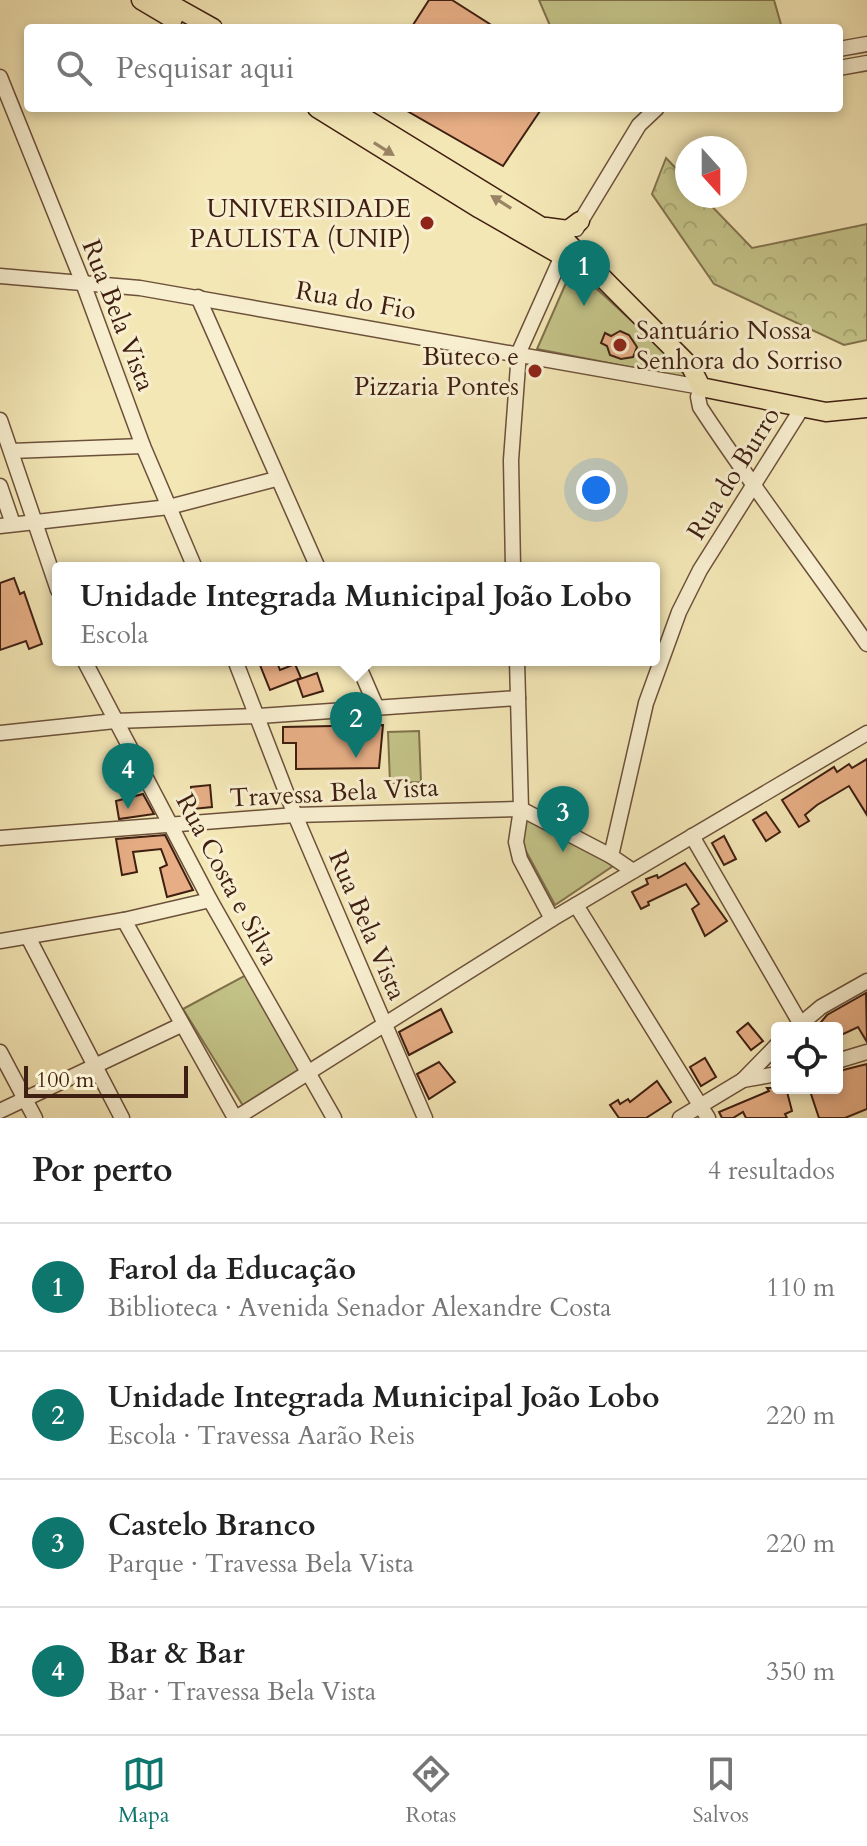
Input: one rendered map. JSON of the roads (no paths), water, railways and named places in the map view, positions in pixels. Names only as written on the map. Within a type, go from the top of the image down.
[{"type":"main road","points":[[141,0],[168,7],[204,24]]},
{"type":"main road","points":[[168,7],[184,24]]},
{"type":"main road","points":[[328,112],[582,260],[691,367],[701,387],[802,408],[867,417]]},
{"type":"main road","points":[[355,112],[539,225],[565,249]]},
{"type":"main road","points":[[539,225],[563,230],[580,221]]},
{"type":"main road","points":[[826,412],[867,408]]},
{"type":"street","points":[[843,48],[867,44]]},
{"type":"street","points":[[843,67],[867,63]]},
{"type":"street","name":"Rua Bela Vista","points":[[0,77],[83,283],[143,446],[192,562]]},
{"type":"street","points":[[513,562],[511,460],[519,352],[580,221],[639,125],[653,112]]},
{"type":"street","name":"Rua do Fio","points":[[0,276],[198,297],[701,387]]},
{"type":"street","points":[[198,297],[315,562]]},
{"type":"street","points":[[701,387],[698,397],[700,407],[752,487],[796,541],[867,644]]},
{"type":"street","name":"Rua do Burro","points":[[660,660],[700,570],[802,408]]},
{"type":"street","points":[[0,420],[52,573]]},
{"type":"street","points":[[11,451],[143,446]]},
{"type":"street","points":[[0,486],[6,525],[169,507],[276,479]]},
{"type":"street","name":"Rua Costa e Silva","points":[[87,666],[210,900],[334,1118]]},
{"type":"street","name":"Rua Bela Vista","points":[[238,666],[295,815],[425,1118]]},
{"type":"street","points":[[359,666],[376,706]]},
{"type":"street","points":[[517,666],[521,809],[517,852],[552,919]]},
{"type":"street","name":"Rua do Burro","points":[[611,856],[657,666]]},
{"type":"street","points":[[0,733],[115,721],[259,716],[518,698]]},
{"type":"street","points":[[124,920],[236,1118],[552,919],[867,733]]},
{"type":"street","name":"Travessa Bela Vista","points":[[0,838],[295,815],[521,809],[611,856]]},
{"type":"street","points":[[692,836],[797,1022]]},
{"type":"street","points":[[611,856],[633,871]]},
{"type":"street","points":[[0,941],[124,920],[210,900]]},
{"type":"street","points":[[576,905],[708,1118]]},
{"type":"street","points":[[28,937],[122,1118]]},
{"type":"street","points":[[806,1022],[842,993],[867,981]]},
{"type":"street","points":[[0,1111],[181,1025]]},
{"type":"street","points":[[680,1118],[743,1080],[771,1051]]},
{"type":"street","points":[[0,1052],[35,1118]]},
{"type":"street","points":[[843,1059],[867,1052]]},
{"type":"street","points":[[743,1080],[771,1075]]},
{"type":"place","name":"UNIVERSIDADE PAULISTA (UNIP)","points":[[427,223]]},
{"type":"place","name":"Farol da Educação","points":[[584,306]]},
{"type":"place","name":"Santuário Nossa Senhora do Sorriso","points":[[620,345]]},
{"type":"place","name":"Buteco e Pizzaria Pontes","points":[[535,371]]},
{"type":"place","name":"Unidade Integrada Municipal João Lobo","points":[[356,758]]},
{"type":"place","name":"Bar & Bar","points":[[128,809]]},
{"type":"place","name":"Castelo Branco","points":[[563,852]]}]
